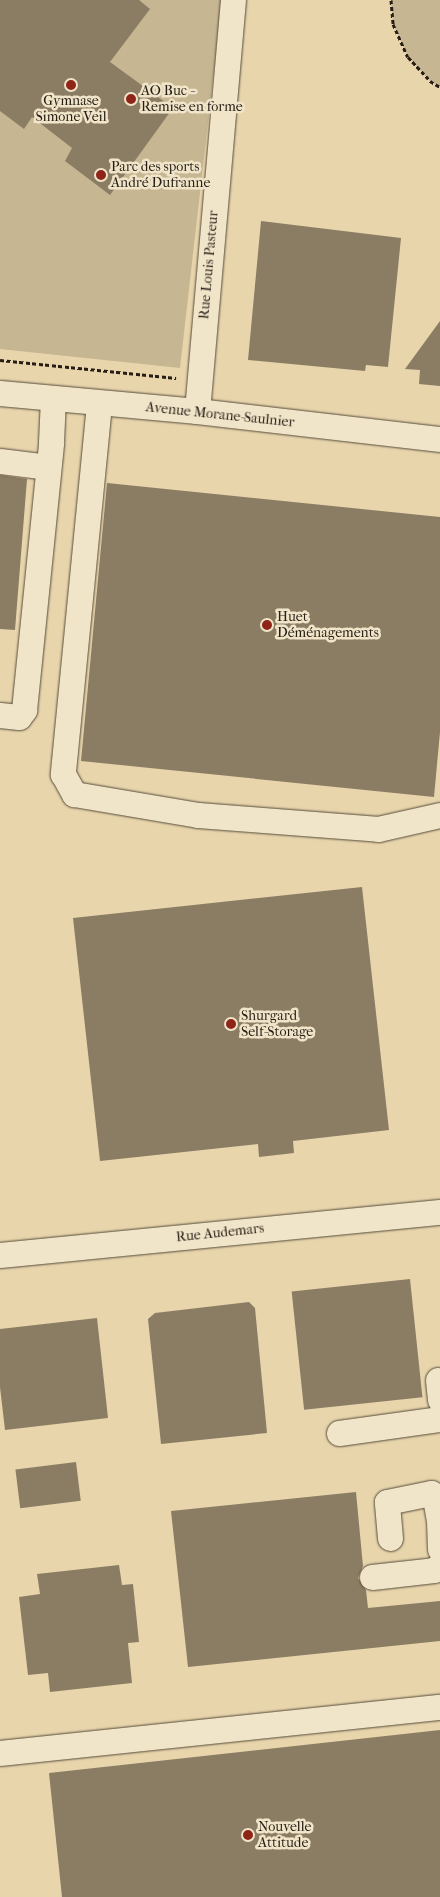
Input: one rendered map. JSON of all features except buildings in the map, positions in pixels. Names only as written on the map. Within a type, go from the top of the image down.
[{"type":"street","name":"Rue Louis Pasteur","points":[[197,411],[233,0]]},
{"type":"street","name":"Avenue Morane-Saulnier","points":[[0,393],[99,404],[197,411],[440,439]]},
{"type":"street","points":[[0,715],[19,717],[24,710],[53,398]]},
{"type":"street","points":[[99,404],[63,774],[74,794],[198,815],[378,829],[440,816]]},
{"type":"street","points":[[0,461],[48,467]]},
{"type":"street","name":"Rue Audemars","points":[[0,1255],[440,1212]]},
{"type":"street","points":[[339,1433],[440,1419]]},
{"type":"street","points":[[390,1538],[387,1502],[391,1498],[430,1494],[435,1498],[439,1520],[440,1549]]},
{"type":"street","points":[[372,1577],[434,1570],[440,1565]]},
{"type":"street","points":[[0,1753],[440,1707]]},
{"type":"path","points":[[391,0],[393,24],[408,57],[430,81],[440,87]]},
{"type":"path","points":[[0,360],[176,378]]},
{"type":"shaded area","name":"Parc des sports André Dufranne","points":[[0,0],[222,0],[180,368],[0,349]]},
{"type":"shaded area","points":[[391,0],[440,0],[440,87],[430,81],[408,57],[393,24]]},
{"type":"place","name":"Gymnase Simone Veil","points":[[71,85]]},
{"type":"place","name":"AO Buc - Remise en forme","points":[[131,99]]},
{"type":"place","name":"Parc des sports André Dufranne","points":[[101,175]]},
{"type":"place","name":"Huet Déménagements","points":[[267,625]]},
{"type":"place","name":"Shurgard Self-Storage","points":[[231,1024]]},
{"type":"place","name":"Nouvelle Attitude","points":[[248,1835]]}]
